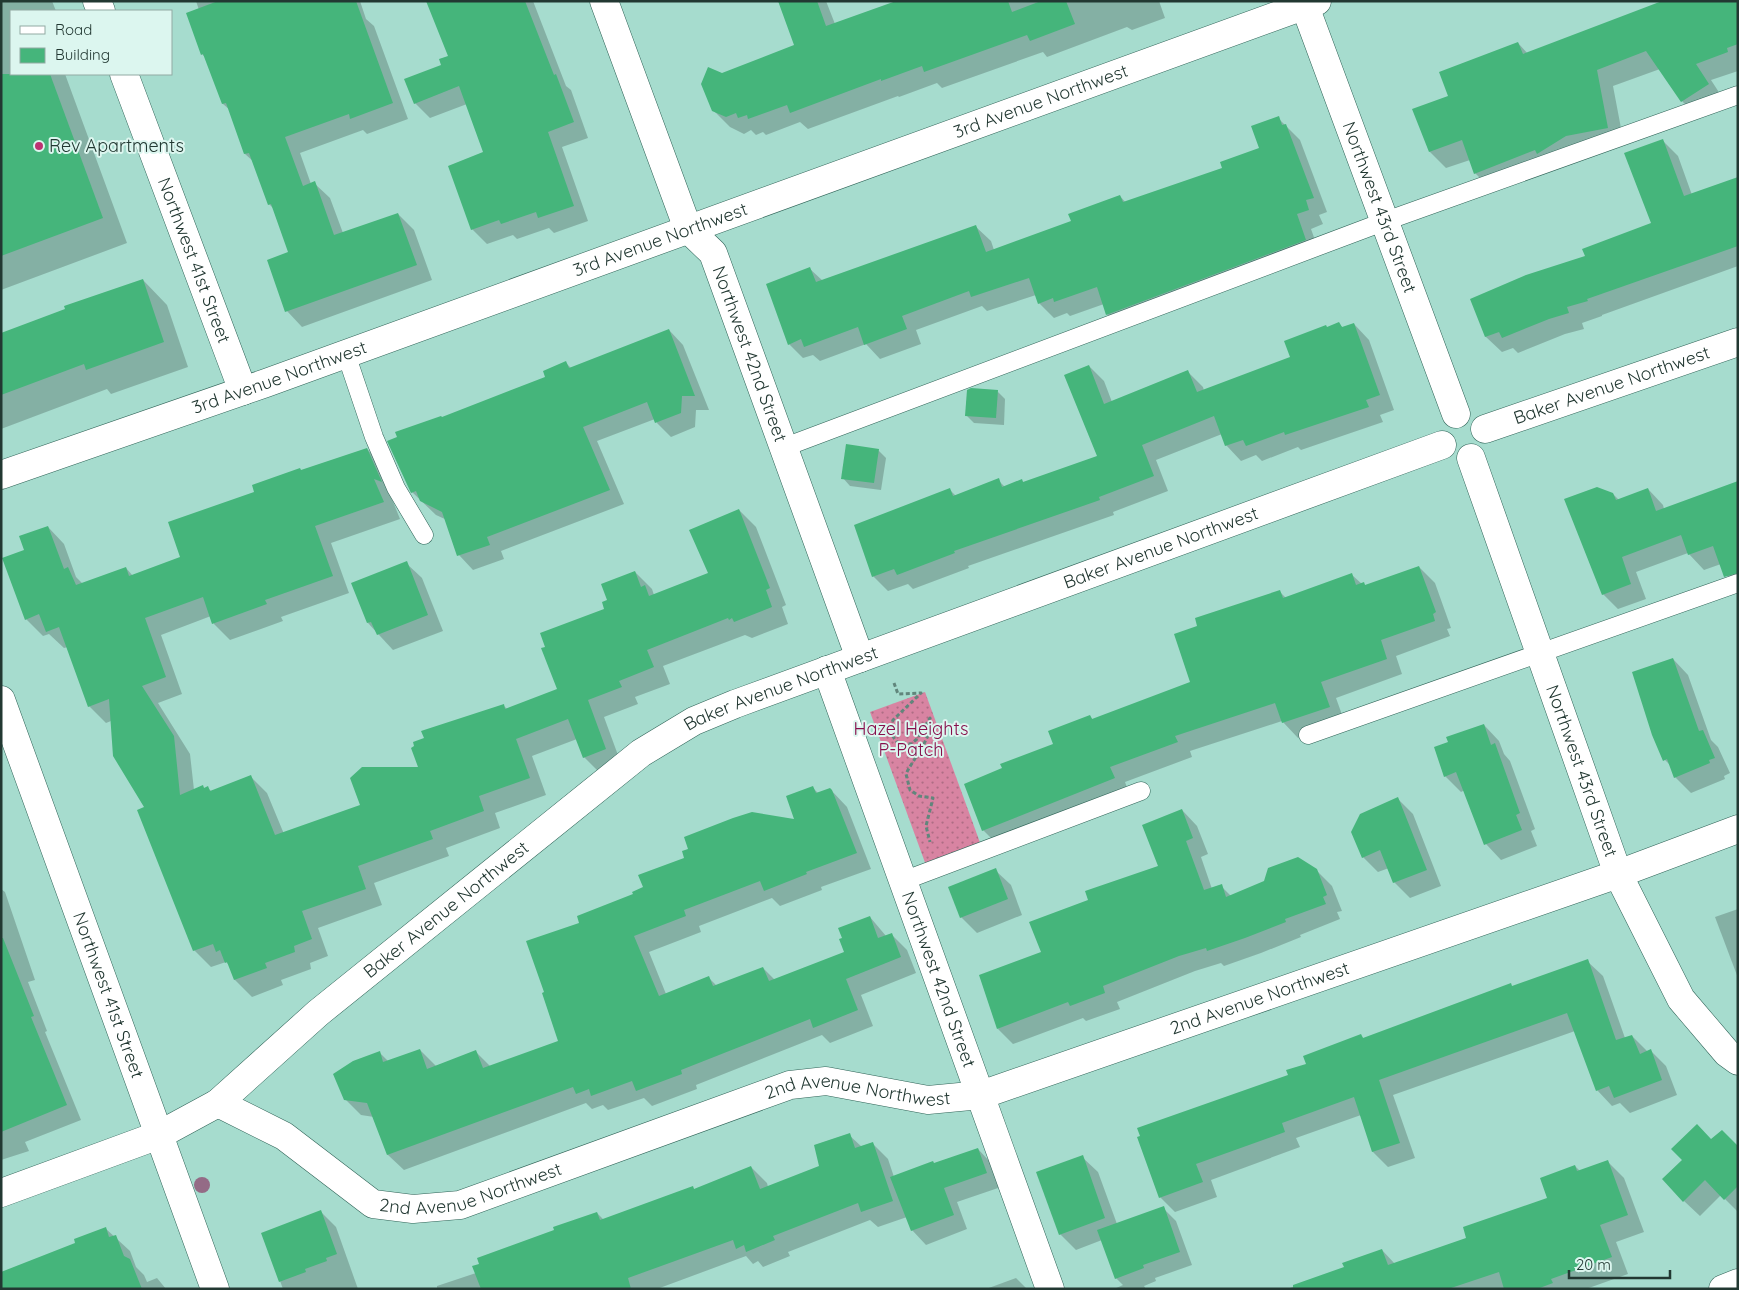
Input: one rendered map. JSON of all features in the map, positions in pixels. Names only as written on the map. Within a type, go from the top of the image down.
[{"type":"street","name":"Northwest 42nd Street","points":[[604,1],[688,229],[713,253],[860,658]]},
{"type":"street","name":"3rd Avenue Northwest","points":[[1,475],[346,354],[1308,3]]},
{"type":"street","name":"Northwest 43rd Street","points":[[1308,3],[1384,222],[1456,414]]},
{"type":"street","name":"Northwest 41st Street","points":[[124,75],[243,391]]},
{"type":"street","name":"Baker Avenue Northwest","points":[[1485,429],[1738,342]]},
{"type":"street","points":[[1466,413],[1473,415],[1485,429],[1486,441],[1483,448],[1471,458],[1464,460],[1449,455],[1442,444],[1440,435],[1442,427],[1445,421],[1456,414],[1466,413]]},
{"type":"street","name":"Baker Avenue Northwest","points":[[218,1103],[318,1013],[641,753],[694,721],[735,704],[1442,444]]},
{"type":"street","name":"Northwest 43rd Street","points":[[1471,458],[1618,874],[1681,999],[1726,1053],[1738,1061]]},
{"type":"street","name":"Northwest 42nd Street","points":[[827,670],[1050,1289]]},
{"type":"street","name":"Northwest 41st Street","points":[[1,700],[214,1289]]},
{"type":"street","name":"2nd Avenue Northwest","points":[[218,1103],[284,1136],[373,1204],[414,1210],[460,1205],[790,1084],[826,1081],[928,1100],[981,1095],[1618,874],[1738,829]]},
{"type":"street","points":[[1,1193],[159,1135],[218,1103]]},
{"type":"street","points":[[1723,1289],[1738,1283]]},
{"type":"lane","points":[[785,447],[1384,222],[1738,95]]},
{"type":"lane","points":[[346,354],[374,437],[396,488],[424,535]]},
{"type":"lane","points":[[1308,735],[1738,583]]},
{"type":"lane","points":[[903,881],[1140,791]]},
{"type":"path","points":[[894,683],[898,694],[920,693],[893,720],[889,731],[897,742],[911,744],[930,718],[931,724],[924,744],[906,774],[910,790],[919,796],[933,798],[926,826],[932,848]]},
{"type":"green space","name":"Hazel Heights P-Patch","points":[[925,692],[982,848],[927,868],[870,712]]},
{"type":"building","points":[[218,1],[356,1],[393,103],[350,119],[349,114],[285,137],[303,186],[315,181],[334,235],[398,213],[417,265],[285,312],[267,260],[288,252],[271,204],[268,205],[249,153],[244,154],[226,103],[222,104],[203,54],[201,55],[186,13]]},
{"type":"building","points":[[426,1],[525,1],[574,122],[548,132],[574,206],[538,218],[536,212],[501,224],[499,220],[471,230],[448,166],[483,152],[459,86],[414,104],[404,79],[441,65],[439,59],[448,56]]},
{"type":"building","points":[[778,1],[817,1],[826,26],[896,1],[1008,1],[1012,12],[1041,1],[1066,1],[1075,24],[1030,41],[1027,35],[924,72],[922,66],[881,81],[881,79],[790,113],[787,105],[748,119],[747,115],[738,118],[736,113],[726,117],[712,111],[701,84],[708,67],[722,73],[794,45]]},
{"type":"building","points":[[1662,1],[1738,1],[1738,44],[1727,48],[1728,52],[1696,64],[1709,84],[1681,102],[1646,51],[1597,70],[1608,128],[1566,136],[1537,154],[1535,150],[1474,174],[1462,140],[1429,152],[1412,109],[1448,96],[1439,72],[1518,42],[1523,54]]},
{"type":"building","name":"Rev Apartments","points":[[1,74],[50,75],[103,218],[1,256]]},
{"type":"building","points":[[1279,116],[1282,125],[1286,124],[1314,198],[1306,200],[1309,210],[1297,214],[1306,240],[1106,315],[1097,287],[1054,302],[1053,298],[1038,304],[1029,278],[971,297],[969,291],[902,316],[907,329],[864,345],[858,327],[804,347],[801,339],[788,345],[766,284],[810,267],[816,282],[976,225],[986,252],[1071,221],[1068,214],[1120,195],[1123,202],[1222,168],[1220,162],[1259,148],[1251,126]]},
{"type":"building","points":[[1663,139],[1684,196],[1738,177],[1738,246],[1587,299],[1588,301],[1567,307],[1569,313],[1502,338],[1499,332],[1485,337],[1470,299],[1526,275],[1585,256],[1582,249],[1651,223],[1624,153]]},
{"type":"building","points":[[143,279],[164,342],[86,370],[84,364],[1,395],[1,333],[65,309],[64,306]]},
{"type":"building","points":[[1339,322],[1342,327],[1354,323],[1380,395],[1366,400],[1369,407],[1285,435],[1284,432],[1246,446],[1243,440],[1225,446],[1214,416],[1142,445],[1154,476],[1099,497],[1100,500],[954,551],[955,553],[897,575],[894,569],[872,577],[854,525],[950,488],[953,496],[999,478],[1002,487],[1022,479],[1023,482],[1097,456],[1064,375],[1089,365],[1104,404],[1188,370],[1197,392],[1290,357],[1284,341]]},
{"type":"building","points":[[669,329],[695,396],[682,396],[681,413],[655,423],[647,402],[583,427],[610,490],[487,537],[490,545],[457,556],[442,512],[420,501],[416,491],[411,493],[387,441],[397,437],[395,432],[442,417],[545,377],[543,371],[566,361],[569,368]]},
{"type":"building","points":[[971,388],[998,390],[996,418],[965,416],[967,390]]},
{"type":"building","points":[[846,444],[879,449],[874,483],[841,479]]},
{"type":"building","points":[[367,448],[382,482],[374,479],[384,502],[315,526],[333,576],[265,600],[267,604],[212,624],[203,597],[145,618],[166,677],[142,686],[174,736],[180,795],[203,785],[204,788],[208,786],[210,791],[251,775],[275,835],[360,805],[350,778],[362,767],[418,767],[411,748],[414,746],[413,742],[424,738],[421,731],[504,704],[505,709],[557,689],[541,648],[545,647],[540,633],[604,609],[602,602],[607,600],[601,584],[635,571],[641,587],[645,585],[649,596],[708,573],[689,530],[739,509],[770,588],[766,590],[772,607],[734,622],[732,618],[729,620],[728,618],[647,650],[654,667],[619,681],[622,687],[588,700],[606,749],[583,758],[568,719],[516,739],[530,778],[479,796],[484,811],[430,831],[433,839],[358,866],[366,889],[302,911],[312,939],[294,946],[295,952],[265,963],[267,968],[234,980],[220,950],[216,952],[213,944],[193,951],[137,810],[144,807],[113,756],[109,699],[88,707],[59,627],[46,632],[39,614],[25,620],[2,558],[24,550],[19,536],[48,526],[64,569],[68,567],[76,585],[126,567],[129,576],[180,557],[168,522],[254,492],[252,485]]},
{"type":"building","points":[[1738,481],[1738,573],[1724,577],[1713,546],[1688,555],[1681,535],[1622,557],[1631,584],[1602,595],[1564,499],[1597,487],[1613,493],[1616,500],[1648,488],[1656,511]]},
{"type":"building","points":[[407,561],[428,615],[377,635],[371,622],[367,623],[351,583]]},
{"type":"building","points":[[1419,566],[1436,612],[1433,614],[1435,621],[1381,640],[1387,659],[1321,682],[1330,707],[1282,723],[1275,703],[1175,736],[1178,742],[1110,767],[1115,778],[982,831],[964,784],[1002,768],[1000,764],[1053,744],[1048,731],[1090,715],[1092,719],[1190,682],[1174,634],[1197,626],[1195,618],[1280,590],[1283,598],[1352,573],[1356,585],[1364,582],[1365,585]]},
{"type":"building","points":[[1673,658],[1699,731],[1703,730],[1715,758],[1709,760],[1710,763],[1674,778],[1667,759],[1663,761],[1652,735],[1632,672]]},
{"type":"building","points":[[1484,724],[1491,745],[1495,743],[1520,813],[1516,815],[1522,830],[1484,845],[1456,772],[1444,777],[1434,747],[1448,742],[1446,737]]},
{"type":"building","points":[[813,786],[816,793],[830,788],[832,790],[857,853],[806,872],[807,874],[764,891],[760,881],[684,910],[686,916],[634,936],[659,996],[709,976],[713,986],[763,967],[769,981],[844,952],[839,939],[842,938],[838,928],[870,916],[878,938],[892,933],[901,957],[846,979],[858,1010],[813,1028],[810,1019],[681,1070],[682,1074],[636,1091],[632,1081],[591,1096],[589,1089],[576,1094],[573,1087],[387,1155],[367,1103],[344,1100],[333,1074],[353,1061],[380,1051],[383,1062],[420,1049],[427,1069],[476,1050],[483,1068],[558,1041],[542,993],[544,992],[526,941],[579,923],[577,916],[633,894],[632,892],[643,887],[638,875],[684,858],[682,851],[688,849],[684,837],[752,812],[794,819],[786,796]]},
{"type":"building","points":[[1398,797],[1427,870],[1393,883],[1380,850],[1362,858],[1351,832],[1360,814]]},
{"type":"building","points":[[1182,809],[1193,838],[1186,841],[1204,890],[1222,884],[1226,897],[1264,881],[1268,868],[1298,857],[1317,869],[1327,895],[1323,897],[1326,904],[1285,919],[1286,922],[1245,938],[1207,951],[1206,948],[1179,956],[1103,986],[1105,993],[1070,1006],[1068,1002],[997,1029],[979,975],[1041,952],[1029,922],[1088,900],[1085,891],[1158,866],[1142,825]]},
{"type":"building","points":[[996,868],[1008,899],[960,918],[948,887]]},
{"type":"building","points":[[1,938],[3,938],[34,1016],[31,1017],[67,1105],[1,1132]]},
{"type":"building","points":[[1588,959],[1616,1040],[1632,1035],[1640,1054],[1651,1049],[1662,1080],[1614,1098],[1609,1086],[1596,1091],[1567,1013],[1379,1080],[1400,1143],[1372,1152],[1354,1097],[1282,1123],[1285,1132],[1196,1164],[1203,1182],[1159,1198],[1137,1137],[1140,1136],[1137,1128],[1288,1075],[1286,1070],[1306,1064],[1303,1056],[1361,1034],[1363,1038],[1511,983],[1512,986]]},
{"type":"building","points":[[1697,1124],[1711,1139],[1722,1130],[1738,1146],[1738,1186],[1724,1200],[1705,1180],[1683,1202],[1662,1179],[1682,1160],[1671,1149]]},
{"type":"building","points":[[850,1133],[855,1148],[873,1142],[893,1201],[861,1212],[858,1203],[773,1236],[775,1240],[746,1252],[744,1245],[736,1249],[733,1240],[628,1278],[631,1289],[481,1289],[472,1266],[479,1264],[477,1258],[554,1230],[553,1227],[597,1212],[600,1220],[693,1186],[694,1189],[751,1166],[760,1189],[819,1166],[814,1145]]},
{"type":"building","points":[[978,1148],[987,1173],[944,1188],[954,1215],[911,1231],[890,1177],[933,1161],[934,1163]]},
{"type":"building","points":[[1083,1155],[1105,1218],[1059,1235],[1036,1172]]},
{"type":"building","points":[[1608,1160],[1628,1215],[1600,1225],[1612,1257],[1551,1279],[1553,1283],[1537,1289],[1504,1289],[1499,1272],[1448,1289],[1293,1289],[1293,1285],[1344,1267],[1342,1263],[1382,1249],[1388,1265],[1466,1238],[1463,1227],[1547,1198],[1540,1178],[1575,1165],[1577,1171]]},
{"type":"building","points":[[1164,1206],[1180,1252],[1143,1265],[1144,1268],[1115,1279],[1097,1230]]},
{"type":"building","points":[[321,1210],[337,1254],[326,1258],[327,1261],[305,1269],[306,1272],[279,1282],[261,1233]]},
{"type":"building","points":[[106,1227],[109,1237],[116,1235],[124,1256],[130,1259],[142,1289],[1,1289],[1,1272],[75,1243],[74,1239]]},
{"type":"place","name":"Rev Apartments","points":[[39,146]]}]
